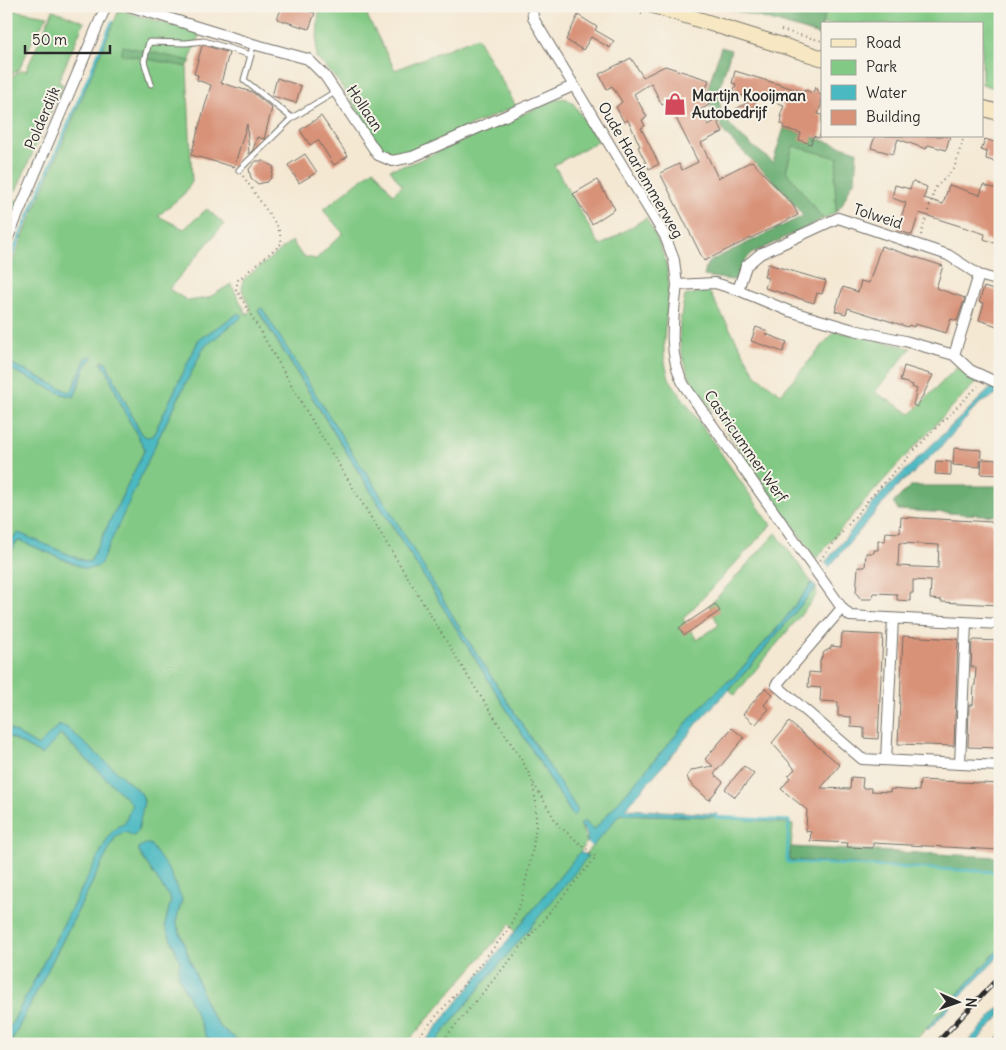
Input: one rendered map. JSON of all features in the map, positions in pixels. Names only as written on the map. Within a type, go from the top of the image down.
[{"type":"main road","points":[[654,6],[821,58]]},
{"type":"main road","points":[[984,108],[1000,112]]},
{"type":"street","name":"Polderdijk","points":[[6,242],[106,6]]},
{"type":"street","name":"Hollaan","points":[[129,6],[308,59],[325,76],[378,155],[392,161],[412,157],[573,86]]},
{"type":"street","name":"Oude Haarlemmerweg","points":[[532,6],[534,18],[573,86],[665,236],[674,260],[677,285]]},
{"type":"street","name":"Tolweid","points":[[738,290],[746,266],[760,254],[838,218],[948,255],[980,275],[1000,281]]},
{"type":"street","points":[[954,355],[980,275]]},
{"type":"street","points":[[677,285],[715,283],[738,290],[789,311],[854,330],[905,341],[954,355],[970,370],[1000,384]]},
{"type":"street","name":"Castricummer Werf","points":[[677,285],[672,326],[673,351],[678,372],[684,385],[842,608]]},
{"type":"street","points":[[1000,624],[850,616],[842,608],[776,685],[862,759],[1000,766]]},
{"type":"street","points":[[886,760],[893,619]]},
{"type":"street","points":[[960,764],[966,622]]},
{"type":"lane","points":[[152,84],[144,62],[149,42],[186,43],[204,41],[251,55]]},
{"type":"lane","points":[[254,44],[244,80],[292,118]]},
{"type":"lane","points":[[239,170],[292,118],[336,92]]},
{"type":"lane","points":[[992,1044],[1000,1035]]},
{"type":"path","points":[[918,245],[935,188],[954,169],[963,138]]},
{"type":"path","points":[[239,170],[278,227],[282,243],[238,280],[236,290],[308,414],[467,675],[523,762],[558,825],[596,857],[440,1044]]},
{"type":"path","points":[[814,568],[869,499],[928,436],[987,378]]},
{"type":"path","points":[[412,1044],[508,930],[521,902],[536,826],[536,802],[532,780]]},
{"type":"green space","points":[[319,6],[362,6],[395,70],[477,37],[516,106],[405,154],[391,155],[383,149],[350,98],[324,65],[316,58]]},
{"type":"green space","points":[[719,6],[1000,6],[1000,90],[984,85],[984,22],[821,22],[821,36],[761,16],[762,18]]},
{"type":"green space","points":[[759,6],[828,6],[823,22],[821,22],[821,35],[762,18]]},
{"type":"green space","points":[[6,9],[48,16],[35,35],[19,70],[6,77]]},
{"type":"green space","points":[[53,10],[84,22],[58,82],[63,84],[16,191],[6,186],[6,80],[22,70],[26,71]]},
{"type":"green space","points":[[119,10],[200,33],[187,67],[192,182],[184,194],[158,216],[184,229],[207,209],[224,224],[169,289],[188,301],[208,298],[231,284],[247,315],[251,310],[242,290],[243,280],[292,241],[302,256],[316,259],[343,233],[323,210],[374,169],[393,194],[402,186],[390,169],[410,164],[560,98],[565,98],[573,103],[598,141],[554,165],[600,246],[646,218],[660,246],[667,268],[668,289],[664,354],[670,380],[771,525],[683,619],[697,640],[719,625],[709,606],[776,533],[812,583],[781,624],[733,678],[723,685],[696,712],[594,830],[585,822],[580,824],[587,842],[580,852],[515,932],[510,924],[406,1044],[243,1044],[220,1027],[208,1009],[176,922],[182,899],[139,852],[171,900],[165,925],[180,961],[179,975],[207,1038],[220,1044],[10,1044],[116,836],[125,832],[144,801],[141,793],[66,727],[58,726],[38,746],[6,727],[6,566],[16,542],[21,541],[86,569],[90,562],[12,537],[6,550],[6,367],[69,396],[77,391],[89,361],[84,362],[72,391],[69,392],[6,361],[6,277]],"holes":[[[262,309],[358,462],[369,476],[462,631],[578,811],[573,816],[258,311]],[[239,313],[243,316],[204,347],[159,437],[91,560],[145,449],[125,413],[107,371],[101,363],[106,362],[141,434],[147,438],[153,436],[199,339]]]},
{"type":"green space","points":[[123,46],[191,61],[187,67],[121,54]]},
{"type":"green space","points":[[721,47],[731,50],[720,89],[721,109],[732,127],[773,162],[784,128],[857,151],[855,181],[852,183],[842,205],[836,212],[835,178],[838,158],[793,146],[786,171],[823,219],[751,254],[743,263],[738,279],[732,280],[704,276],[707,264],[803,216],[784,191],[726,135],[711,106],[706,94]]},
{"type":"green space","points":[[793,145],[839,158],[835,178],[836,212],[823,219],[786,171]]},
{"type":"green space","points":[[6,191],[14,195],[13,198],[21,203],[6,237],[6,223],[11,213],[6,210]]},
{"type":"green space","points":[[708,290],[756,375],[781,394],[835,331],[911,348],[875,392],[911,414],[956,368],[979,379],[895,468],[816,559],[690,378],[681,347],[682,308],[685,296]]},
{"type":"green space","points":[[910,486],[1000,486],[1000,516],[898,510],[893,503]]},
{"type":"green space","points":[[816,587],[817,595],[735,695],[729,690]]},
{"type":"green space","points":[[60,734],[132,804],[125,823],[117,827],[110,834],[6,1035],[6,735],[42,755]]},
{"type":"green space","points":[[620,814],[715,817],[793,824],[790,860],[1000,872],[1000,948],[912,1044],[434,1044],[549,903],[587,855],[585,854]]},
{"type":"green space","points":[[791,847],[1000,857],[1000,872],[789,860]]},
{"type":"water","points":[[262,308],[358,462],[369,476],[462,631],[578,811],[573,816],[258,310]]},
{"type":"water","points":[[239,313],[243,316],[204,347],[159,437],[101,563],[97,567],[86,569],[21,541],[16,542],[6,566],[6,552],[9,543],[19,533],[90,562],[145,449],[125,413],[107,371],[101,363],[102,361],[106,362],[141,434],[147,437],[153,436],[199,339]]},
{"type":"water","points":[[93,356],[93,359],[83,371],[74,397],[62,394],[6,367],[6,361],[69,392],[72,391],[87,357]]},
{"type":"water","points":[[992,387],[1000,393],[979,404],[938,450],[917,468],[912,475],[901,482],[829,567],[825,563],[883,492]]},
{"type":"water","points":[[812,583],[816,587],[748,669],[700,720],[625,809],[717,814],[715,817],[620,814],[592,847],[587,842],[587,835],[580,824],[584,821],[594,830],[696,712],[723,685],[733,678],[781,624]]},
{"type":"water","points":[[58,726],[66,727],[141,793],[144,801],[138,831],[134,836],[125,832],[116,836],[10,1044],[6,1044],[6,1035],[110,834],[117,827],[125,823],[132,804],[61,734],[42,755],[6,735],[6,727],[38,746]]},
{"type":"water","points":[[150,844],[170,872],[182,899],[176,922],[208,1009],[220,1027],[243,1044],[220,1044],[207,1038],[178,975],[180,961],[165,925],[171,900],[139,852],[139,847]]},
{"type":"water","points":[[580,852],[588,856],[550,904],[434,1044],[423,1044]]},
{"type":"water","points":[[1000,948],[1000,955],[929,1029],[926,1029]]},
{"type":"water","points":[[1000,1007],[1000,1016],[974,1044],[966,1044]]},
{"type":"building","points":[[291,6],[315,13],[309,29],[277,19],[282,7],[290,10]]},
{"type":"building","points":[[578,15],[597,27],[595,30],[614,41],[610,48],[591,37],[583,50],[566,40]]},
{"type":"building","points":[[202,46],[229,53],[221,83],[252,92],[272,108],[264,139],[257,137],[253,150],[249,154],[247,124],[234,167],[191,155],[211,85],[197,80],[198,75],[194,74]]},
{"type":"building","points":[[631,58],[643,77],[665,66],[709,80],[704,95],[709,105],[700,110],[708,125],[717,120],[723,132],[701,143],[718,178],[752,161],[793,205],[798,215],[704,261],[660,173],[679,164],[682,170],[698,162],[668,102],[662,105],[651,83],[634,94],[647,117],[642,120],[645,126],[641,128],[659,164],[649,169],[628,120],[624,122],[616,107],[622,102],[612,86],[607,89],[599,74]]},
{"type":"building","points":[[735,71],[804,92],[805,90],[813,93],[815,87],[821,96],[821,106],[818,114],[821,115],[821,133],[819,138],[813,136],[811,144],[799,140],[801,133],[783,128],[784,125],[781,124],[782,117],[780,117],[784,105],[760,98],[759,101],[756,100],[752,114],[736,109],[754,99],[733,93],[736,84],[732,83]]},
{"type":"building","points":[[277,78],[301,86],[296,103],[272,96]]},
{"type":"building","points":[[321,116],[348,156],[334,165],[318,140],[310,145],[300,130]]},
{"type":"building","points":[[874,138],[949,138],[946,150],[928,145],[926,149],[898,139],[893,154],[871,148]]},
{"type":"building","points":[[985,139],[1000,144],[1000,163],[986,159],[987,152],[981,150]]},
{"type":"building","points":[[305,154],[317,172],[299,183],[288,165]]},
{"type":"building","points":[[256,161],[263,161],[274,167],[271,178],[267,182],[258,184],[251,178],[249,169]]},
{"type":"building","points":[[597,180],[615,209],[592,224],[573,194]]},
{"type":"building","points":[[913,181],[927,187],[924,198],[943,204],[949,185],[980,195],[983,185],[1000,190],[1000,245],[984,239],[985,234],[919,213],[912,235],[897,230],[906,203],[892,198],[895,185],[910,189]]},
{"type":"building","points":[[881,246],[943,266],[936,288],[965,298],[957,321],[951,319],[946,333],[915,324],[914,327],[909,325],[908,327],[848,308],[846,314],[835,311],[843,287],[858,292],[861,281],[869,283]]},
{"type":"building","points":[[768,264],[826,281],[822,294],[817,293],[814,303],[765,288],[768,278],[764,277]]},
{"type":"building","points":[[984,287],[1000,292],[1000,327],[979,320],[984,303],[979,302]]},
{"type":"building","points":[[756,327],[767,331],[766,334],[787,342],[783,352],[751,341]]},
{"type":"building","points":[[904,366],[933,375],[917,407],[913,405],[917,389],[912,387],[913,385],[900,381]]},
{"type":"building","points":[[954,448],[981,450],[980,467],[953,465]]},
{"type":"building","points":[[982,459],[1000,460],[1000,475],[981,474]]},
{"type":"building","points":[[936,461],[951,462],[951,475],[935,474]]},
{"type":"building","points":[[901,517],[992,522],[992,524],[1000,525],[1000,605],[941,602],[941,600],[930,599],[931,581],[913,580],[913,593],[910,593],[910,601],[897,600],[897,594],[876,593],[873,593],[872,599],[861,599],[856,593],[858,567],[865,567],[866,553],[874,553],[874,550],[878,550],[878,540],[885,541],[886,532],[900,533]],"holes":[[[899,543],[939,545],[938,568],[898,566]]]},
{"type":"building","points":[[715,604],[720,611],[684,635],[679,628]]},
{"type":"building","points":[[842,633],[883,635],[878,739],[864,738],[864,728],[851,727],[851,717],[838,716],[838,702],[820,701],[821,688],[808,687],[809,672],[820,673],[820,661],[824,652],[831,648],[831,646],[841,647]]},
{"type":"building","points":[[903,636],[958,639],[954,746],[898,744]]},
{"type":"building","points":[[974,640],[1000,641],[1000,748],[968,747],[969,705],[973,705],[975,685],[976,667],[971,667],[972,642]]},
{"type":"building","points":[[765,688],[773,694],[764,705],[769,709],[755,725],[743,714]]},
{"type":"building","points":[[789,722],[840,765],[821,788],[850,789],[851,777],[863,778],[862,788],[871,788],[871,791],[890,792],[891,789],[919,791],[920,780],[1000,784],[1000,850],[873,843],[873,848],[847,847],[848,843],[810,841],[811,832],[806,831],[807,810],[781,789],[790,778],[788,776],[795,769],[772,743]]},
{"type":"building","points":[[732,728],[744,738],[714,774],[723,782],[709,800],[689,782],[687,776],[692,770],[713,766],[705,759]]},
{"type":"building","points":[[744,766],[754,774],[735,797],[725,789]]},
{"type":"waterway","points":[[6,269],[112,22]]},
{"type":"waterway","points":[[715,817],[789,821],[787,862],[1000,872]]},
{"type":"railway","points":[[936,1044],[1000,976]]},
{"type":"place","name":"Martijn Kooijman Autobedrijf","points":[[675,104]]}]
